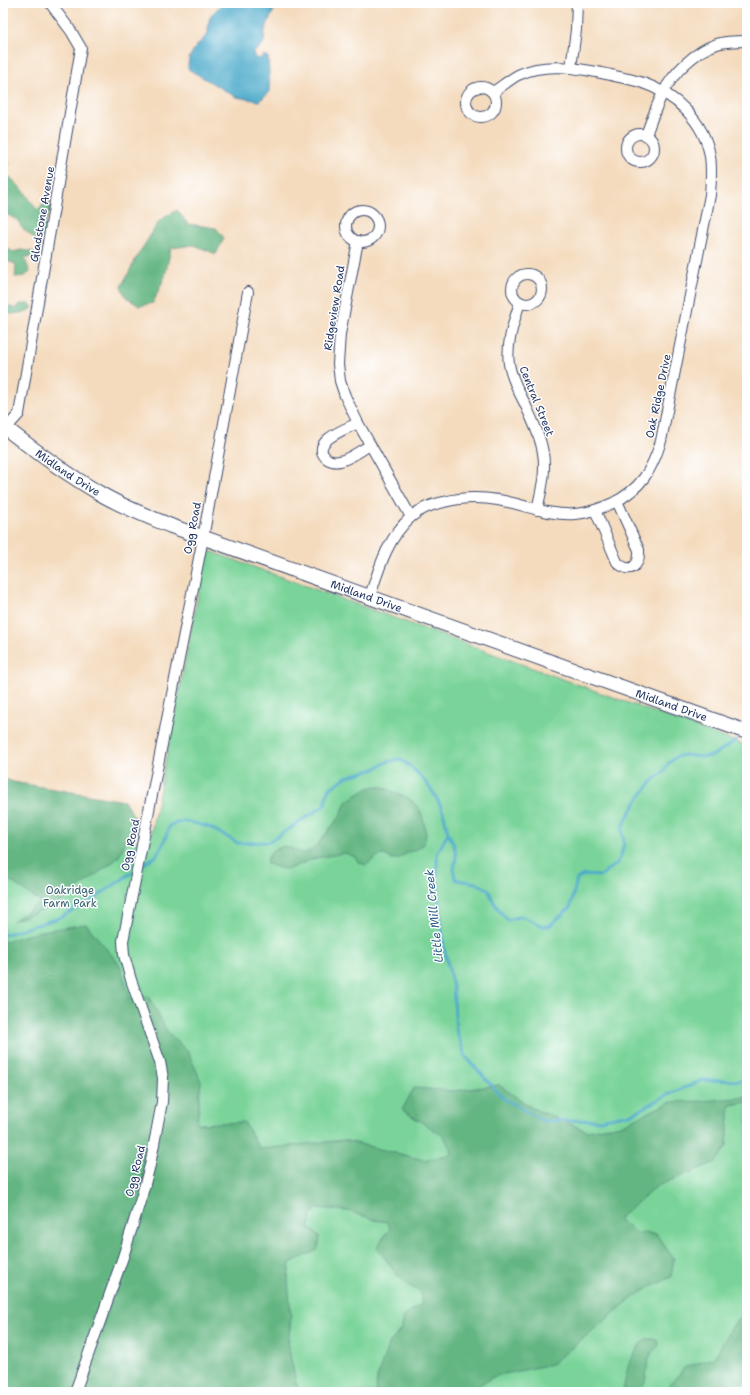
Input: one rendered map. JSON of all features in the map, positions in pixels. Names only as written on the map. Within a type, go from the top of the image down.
[{"type":"main road","name":"Midland Drive","points":[[4,429],[53,465],[102,495],[133,510],[203,538],[370,596],[747,732]]},
{"type":"street","name":"Gladstone Avenue","points":[[4,429],[19,414],[81,54],[81,48],[71,30],[50,3]]},
{"type":"street","points":[[571,68],[576,30],[577,3]]},
{"type":"street","points":[[646,135],[664,92],[677,73],[689,60],[717,44],[747,41]]},
{"type":"street","name":"Oak Ridge Drive","points":[[370,596],[378,570],[388,546],[412,517],[425,508],[458,498],[481,498],[499,500],[537,510],[556,513],[575,514],[595,510],[617,501],[636,488],[648,474],[656,459],[661,441],[710,195],[710,156],[706,142],[689,112],[664,92],[642,82],[571,68],[550,67],[518,75],[493,92]]},
{"type":"street","name":"Ridgeview Road","points":[[358,241],[340,334],[338,364],[340,381],[345,396],[358,423],[412,517]]},
{"type":"street","name":"Ogg Road","points":[[74,1392],[123,1257],[142,1195],[150,1165],[162,1102],[163,1078],[160,1062],[131,980],[124,955],[123,941],[203,538],[248,292]]},
{"type":"street","name":"Central Street","points":[[520,302],[508,349],[509,365],[538,434],[542,449],[544,467],[537,510]]},
{"type":"street","points":[[358,423],[329,438],[321,449],[322,454],[326,459],[333,462],[341,461],[370,445]]},
{"type":"street","points":[[595,510],[617,562],[621,567],[634,567],[638,563],[639,550],[617,501]]},
{"type":"green space","points":[[3,154],[9,163],[6,173],[24,191],[37,210],[47,201],[52,204],[45,224],[46,235],[36,240],[21,227],[19,221],[8,215],[3,215]]},
{"type":"green space","points":[[177,210],[188,224],[216,228],[224,238],[216,254],[194,245],[171,248],[165,276],[153,303],[139,306],[126,297],[121,287],[138,255],[160,220]]},
{"type":"green space","points":[[3,245],[13,252],[21,250],[35,252],[32,257],[24,257],[30,272],[25,276],[15,277],[16,264],[3,260]]},
{"type":"green space","points":[[3,304],[16,309],[20,304],[30,304],[33,308],[14,314],[7,314],[3,313]]},
{"type":"green space","name":"Oakridge Farm Park","points":[[207,550],[747,746],[747,1392],[3,1392],[3,813],[149,844]]},
{"type":"green space","points":[[3,778],[13,782],[124,801],[136,819],[118,858],[56,905],[13,921],[41,902],[3,876]]},
{"type":"green space","points":[[377,786],[383,787],[410,799],[420,810],[426,835],[424,844],[416,850],[408,852],[398,859],[391,859],[385,855],[378,856],[366,865],[358,862],[355,857],[345,853],[316,858],[288,869],[266,863],[269,856],[273,852],[278,848],[285,846],[303,853],[308,852],[317,845],[340,816],[346,802],[368,788]]},
{"type":"green space","points":[[86,924],[120,965],[130,998],[148,996],[167,1031],[188,1052],[201,1081],[197,1124],[244,1122],[260,1149],[344,1140],[424,1160],[453,1154],[444,1136],[402,1110],[414,1088],[455,1091],[499,1085],[532,1108],[587,1131],[621,1125],[671,1102],[747,1097],[747,1102],[730,1105],[727,1146],[716,1162],[657,1186],[618,1219],[636,1233],[656,1234],[674,1259],[671,1277],[641,1292],[552,1364],[495,1376],[467,1392],[376,1392],[377,1378],[388,1345],[402,1328],[404,1316],[421,1305],[421,1292],[407,1285],[394,1271],[377,1247],[390,1228],[387,1222],[375,1220],[348,1211],[318,1208],[311,1215],[309,1228],[318,1235],[320,1239],[317,1250],[290,1263],[288,1279],[291,1317],[288,1345],[298,1392],[3,1392],[3,942],[42,931]]},
{"type":"green space","points":[[747,1314],[747,1392],[664,1392],[685,1367],[714,1358],[735,1322]]},
{"type":"green space","points":[[646,1339],[657,1340],[659,1345],[652,1353],[648,1361],[644,1384],[638,1392],[623,1392],[628,1366],[640,1344]]},
{"type":"water","points":[[223,3],[277,3],[265,30],[264,42],[261,47],[253,52],[254,56],[259,59],[265,55],[268,57],[270,92],[259,101],[236,97],[188,69],[191,54],[208,34],[211,16]]},
{"type":"waterway","points":[[448,833],[453,842],[455,851],[456,858],[454,872],[457,880],[476,883],[488,889],[493,901],[508,920],[521,916],[543,926],[549,926],[570,908],[577,879],[583,875],[601,876],[607,870],[616,865],[621,856],[624,843],[622,830],[626,819],[639,798],[654,779],[663,773],[668,764],[676,757],[684,755],[702,757],[712,756],[737,740]]},
{"type":"waterway","name":"Little Mill Creek","points":[[141,866],[156,856],[164,842],[170,825],[185,821],[209,827],[238,843],[269,842],[325,805],[328,790],[346,777],[375,769],[387,762],[400,759],[413,769],[424,781],[434,794],[444,815],[448,833],[437,854],[437,886],[444,947],[453,987],[456,1029],[465,1056],[503,1098],[543,1121],[600,1120],[634,1113],[667,1095],[703,1080],[747,1081]]},
{"type":"waterway","name":"Little Mill Creek","points":[[3,935],[59,918],[94,899],[134,871]]}]
